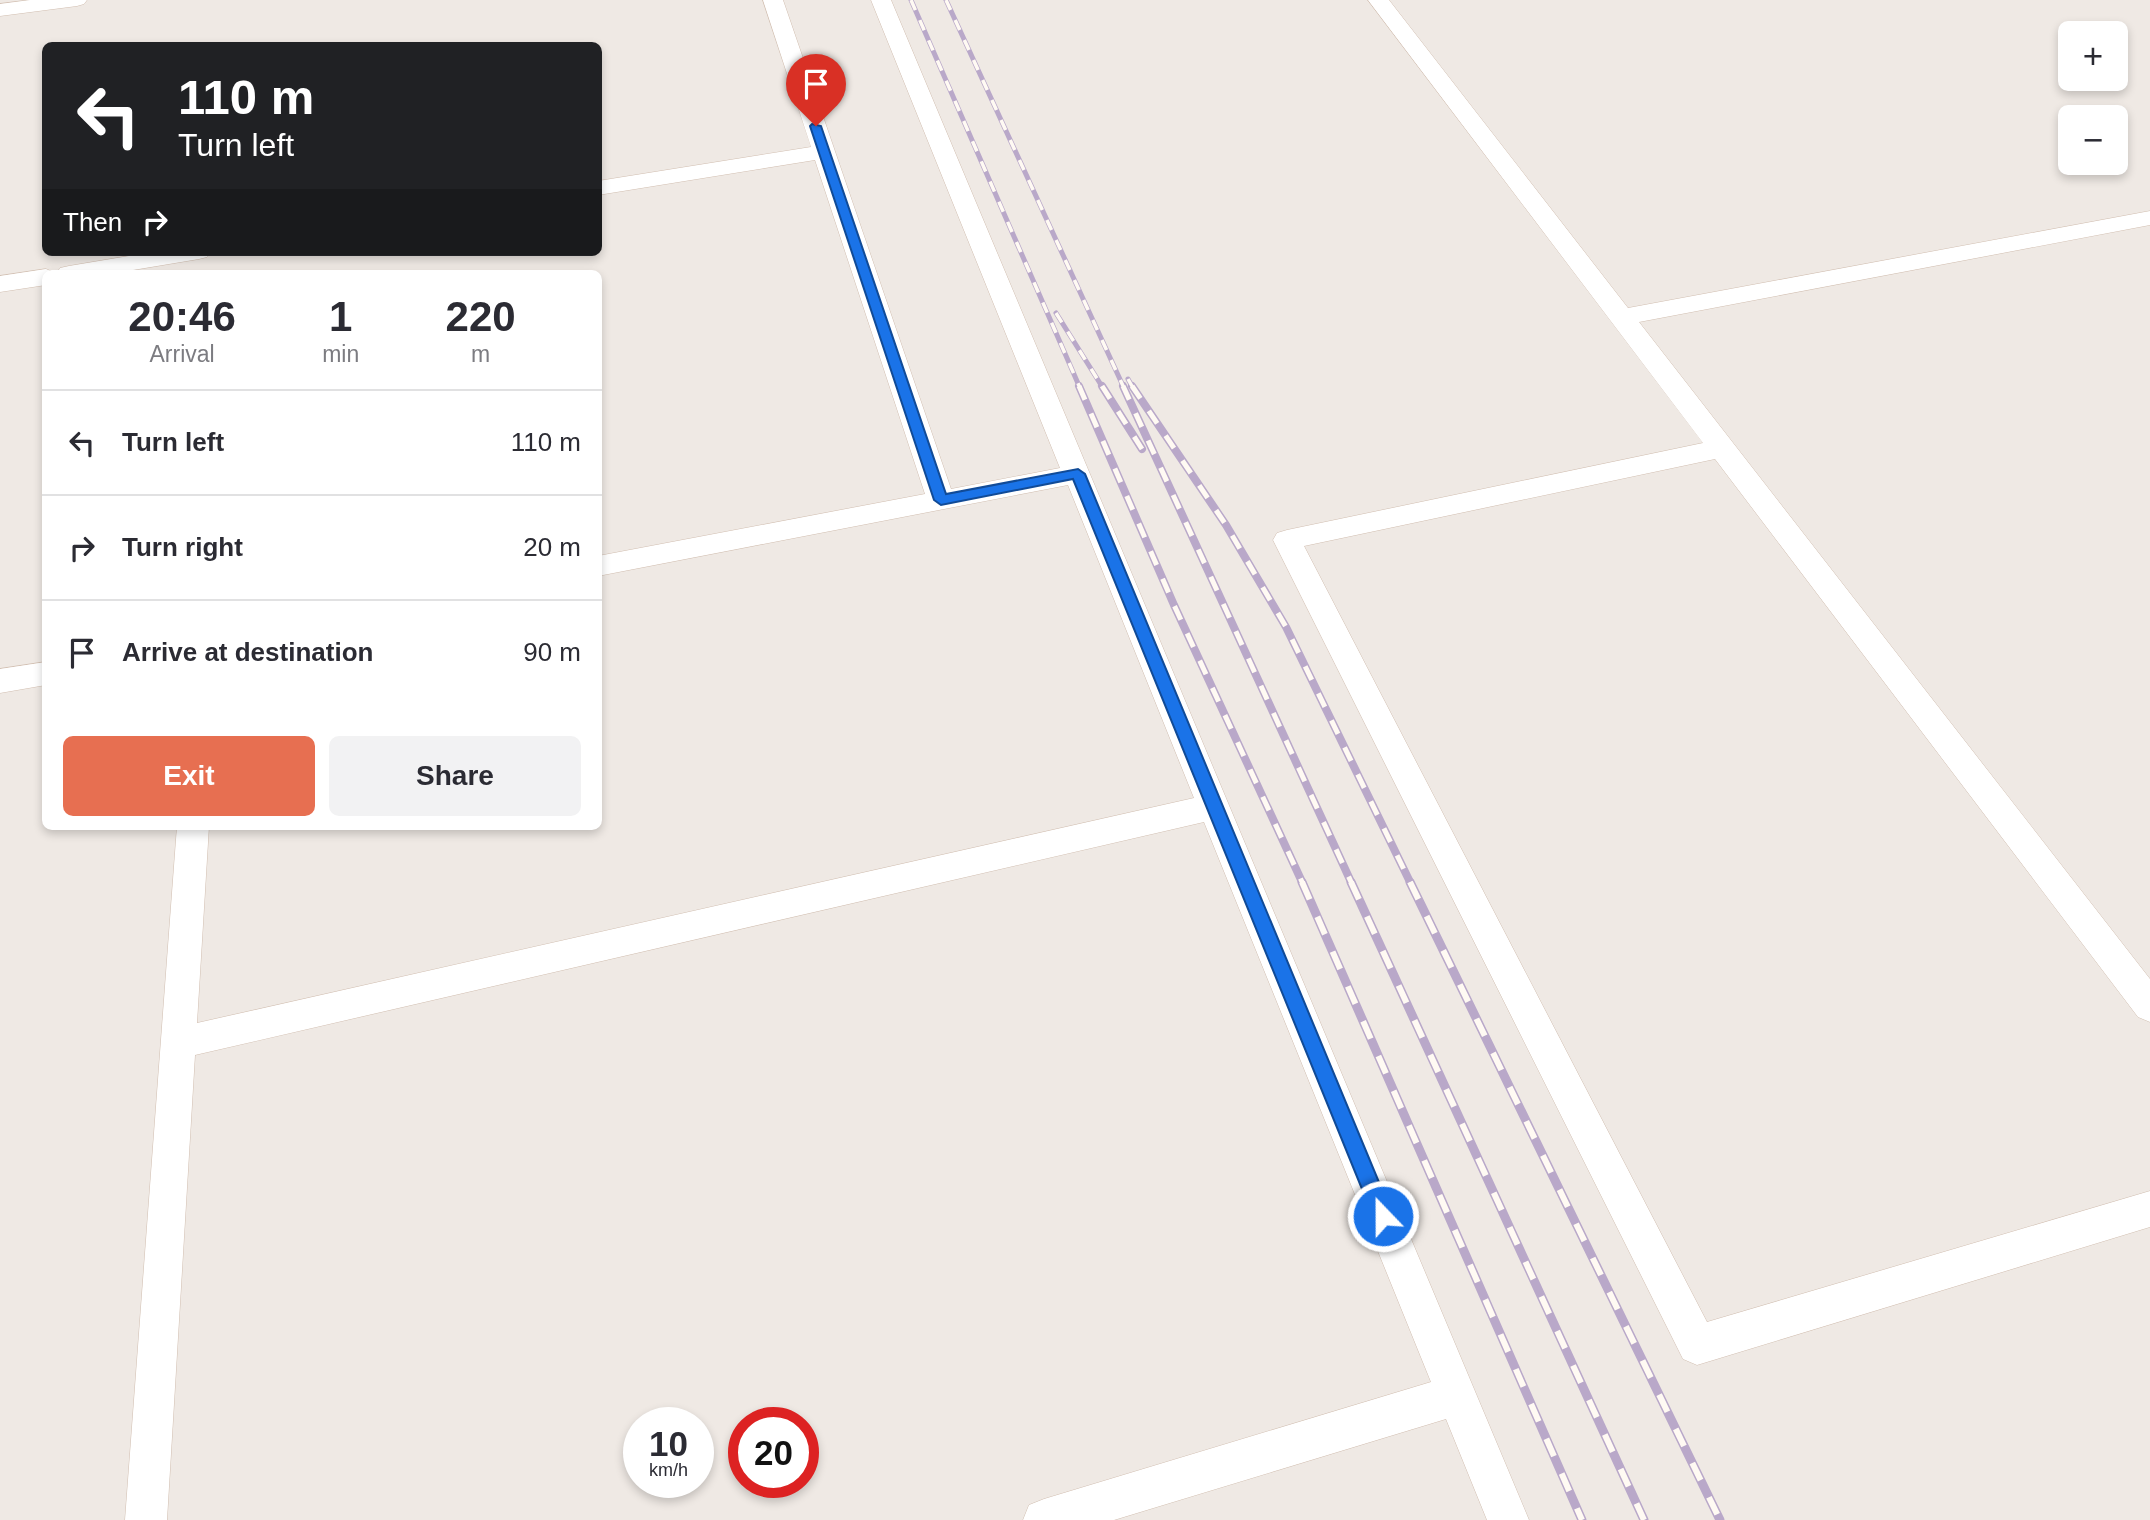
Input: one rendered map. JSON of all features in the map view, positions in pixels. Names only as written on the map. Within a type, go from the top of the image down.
[{"type":"lane","points":[[0,10],[77,0]]},
{"type":"lane","points":[[773,0],[941,500]]},
{"type":"lane","points":[[881,0],[1508,1520]]},
{"type":"lane","points":[[1378,0],[2150,1006]]},
{"type":"lane","points":[[602,187],[824,152]]},
{"type":"lane","points":[[1621,317],[2150,218]]},
{"type":"lane","points":[[88,270],[175,256]]},
{"type":"lane","points":[[0,284],[42,278]]},
{"type":"lane","points":[[1722,448],[1287,540],[1697,1345],[2150,1209]]},
{"type":"lane","points":[[602,565],[1078,474]]},
{"type":"lane","points":[[0,681],[42,674]]},
{"type":"lane","points":[[179,1044],[1215,806]]},
{"type":"lane","points":[[146,1520],[193,830]]},
{"type":"lane","points":[[1044,1520],[1456,1395]]},
{"type":"shaded area","points":[[0,0],[2150,0],[2150,1520],[0,1520]]},
{"type":"railway","points":[[911,0],[1080,388]]},
{"type":"railway","points":[[946,0],[1124,388]]},
{"type":"railway","points":[[1056,313],[1103,388]]},
{"type":"railway","points":[[1128,379],[1133,388]]},
{"type":"railway","points":[[1079,386],[1174,605],[1303,884]]},
{"type":"railway","points":[[1102,386],[1142,449]]},
{"type":"railway","points":[[1123,386],[1352,884]]},
{"type":"railway","points":[[1132,386],[1226,525],[1286,627],[1411,884]]},
{"type":"railway","points":[[1302,882],[1582,1520]]},
{"type":"railway","points":[[1351,882],[1644,1520]]},
{"type":"railway","points":[[1410,882],[1720,1520]]},
{"type":"route","points":[[816,126],[941,500],[1078,474],[1383,1216]]}]
